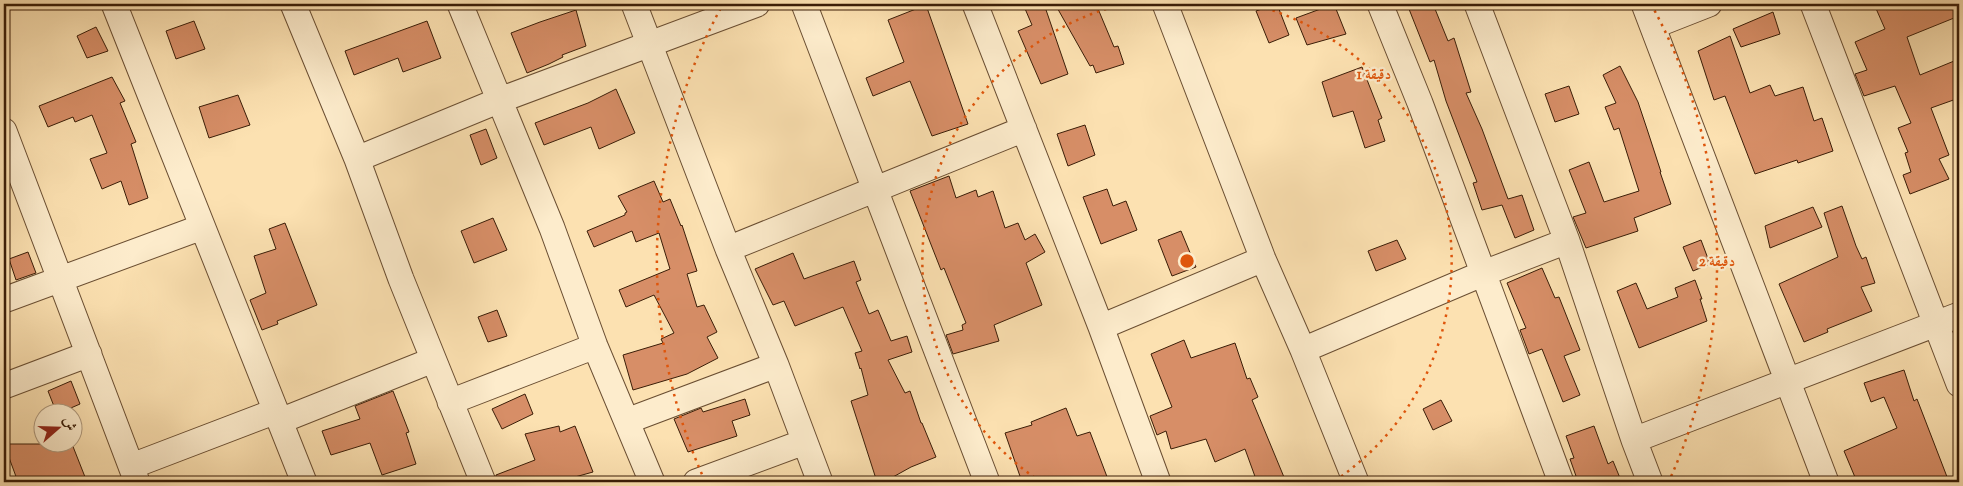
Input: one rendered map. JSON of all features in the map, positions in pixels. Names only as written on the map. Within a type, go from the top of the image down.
[{"type":"street","points":[[114,4],[304,482]]},
{"type":"street","points":[[293,4],[358,159],[401,280],[483,482]]},
{"type":"street","points":[[460,4],[552,228],[595,346],[652,482]]},
{"type":"street","points":[[634,4],[820,482]]},
{"type":"street","points":[[358,159],[500,100],[757,4]]},
{"type":"street","points":[[804,4],[987,482]]},
{"type":"street","points":[[975,4],[1158,482]]},
{"type":"street","points":[[1165,4],[1263,259],[1303,350],[1356,482]]},
{"type":"street","points":[[1380,4],[1420,103],[1561,482]]},
{"type":"street","points":[[1477,4],[1567,241],[1650,482]]},
{"type":"street","points":[[1709,4],[1649,15],[1826,482]]},
{"type":"street","points":[[1814,4],[1948,319],[1959,384]]},
{"type":"street","points":[[728,249],[1024,129]]},
{"type":"street","points":[[4,131],[134,474],[278,416],[434,360]]},
{"type":"street","points":[[4,300],[202,227]]},
{"type":"street","points":[[1303,350],[1484,273],[1567,241]]},
{"type":"street","points":[[1100,327],[1263,259]]},
{"type":"street","points":[[1634,440],[1948,319]]},
{"type":"street","points":[[450,402],[595,346]]},
{"type":"street","points":[[4,386],[89,354]]},
{"type":"street","points":[[627,421],[776,365]]},
{"type":"street","points":[[696,482],[804,442]]},
{"type":"building","points":[[1023,4],[1044,4],[1068,74],[1041,84],[1018,31],[1032,25]]},
{"type":"building","points":[[1055,4],[1096,4],[1114,47],[1118,46],[1124,64],[1096,73],[1093,65],[1090,66]]},
{"type":"building","points":[[1277,4],[1289,35],[1269,43],[1256,11]]},
{"type":"building","points":[[1334,4],[1346,34],[1307,45],[1296,18]]},
{"type":"building","points":[[1407,4],[1433,4],[1448,41],[1454,38],[1471,92],[1466,93],[1482,129],[1508,199],[1522,195],[1534,230],[1515,238],[1502,205],[1482,210],[1473,183],[1477,182],[1446,101],[1434,60],[1430,62]]},
{"type":"building","points":[[1874,4],[1959,4],[1959,16],[1907,37],[1920,75],[1959,59],[1959,98],[1931,108],[1949,155],[1939,159],[1949,179],[1910,194],[1903,175],[1911,172],[1905,153],[1908,152],[1898,128],[1911,123],[1895,86],[1864,96],[1855,74],[1867,70],[1855,42],[1885,29]]},
{"type":"building","points":[[926,5],[968,124],[932,136],[910,81],[873,96],[866,78],[904,62],[888,20]]},
{"type":"building","points":[[576,10],[586,46],[562,55],[563,57],[527,73],[511,33]]},
{"type":"building","points":[[1773,12],[1780,34],[1741,47],[1733,29]]},
{"type":"building","points":[[194,21],[205,49],[176,59],[166,31]]},
{"type":"building","points":[[427,21],[441,58],[403,72],[398,58],[354,75],[345,51]]},
{"type":"building","points":[[96,27],[108,51],[87,58],[77,36]]},
{"type":"building","points":[[1730,36],[1750,93],[1770,85],[1775,96],[1803,87],[1814,121],[1822,118],[1833,151],[1798,163],[1797,160],[1755,174],[1725,96],[1714,100],[1698,51]]},
{"type":"building","points":[[1620,66],[1638,102],[1671,204],[1634,218],[1638,231],[1586,248],[1573,217],[1586,213],[1569,170],[1589,162],[1604,202],[1639,191],[1619,128],[1614,130],[1605,107],[1616,103],[1603,75]]},
{"type":"building","points":[[1362,67],[1382,118],[1378,120],[1385,141],[1365,148],[1353,111],[1333,117],[1322,82]]},
{"type":"building","points":[[112,77],[125,101],[120,103],[136,142],[131,144],[148,198],[129,205],[121,181],[102,189],[90,159],[107,153],[92,115],[75,122],[73,117],[48,127],[39,106]]},
{"type":"building","points":[[1569,86],[1579,114],[1555,122],[1545,94]]},
{"type":"building","points":[[616,89],[635,133],[599,149],[591,127],[544,145],[535,123],[588,103]]},
{"type":"building","points":[[238,95],[250,125],[209,138],[199,107]]},
{"type":"building","points":[[1085,125],[1095,155],[1068,166],[1057,134]]},
{"type":"building","points":[[486,129],[497,158],[481,165],[470,135]]},
{"type":"building","points":[[949,176],[956,198],[976,190],[978,197],[993,191],[1005,228],[1018,223],[1025,240],[1035,234],[1045,252],[1026,263],[1042,305],[994,325],[999,341],[953,354],[946,335],[963,330],[962,325],[966,323],[944,268],[941,270],[910,191]]},
{"type":"building","points":[[654,181],[663,202],[670,199],[682,225],[697,271],[687,274],[697,307],[704,305],[717,332],[707,337],[718,358],[687,374],[633,390],[623,355],[663,343],[661,339],[674,333],[654,295],[626,307],[619,290],[670,269],[659,233],[636,242],[632,231],[594,247],[587,231],[625,215],[627,212],[618,196]]},
{"type":"building","points":[[1107,189],[1113,206],[1126,201],[1137,230],[1101,244],[1083,197]]},
{"type":"building","points":[[1842,206],[1856,246],[1862,259],[1866,257],[1875,283],[1861,287],[1872,311],[1827,329],[1828,332],[1804,342],[1779,284],[1838,257],[1824,213]]},
{"type":"building","points":[[1813,207],[1822,227],[1770,248],[1765,226]]},
{"type":"building","points":[[493,218],[507,250],[474,263],[461,231]]},
{"type":"building","points":[[285,223],[317,305],[277,321],[278,324],[262,330],[250,300],[266,293],[254,256],[276,249],[269,229]]},
{"type":"building","points":[[1181,231],[1196,267],[1172,276],[1158,240]]},
{"type":"building","points":[[1397,240],[1406,259],[1376,271],[1368,251]]},
{"type":"building","points":[[1701,240],[1710,264],[1693,271],[1683,247]]},
{"type":"building","points":[[28,252],[36,273],[16,280],[9,259]]},
{"type":"building","points":[[793,253],[804,279],[854,261],[861,280],[856,282],[869,314],[878,310],[891,341],[907,336],[912,352],[888,360],[905,393],[910,391],[936,457],[911,467],[884,482],[877,482],[851,401],[868,395],[855,353],[862,351],[843,307],[795,326],[784,301],[773,305],[755,269]]},
{"type":"building","points":[[1542,268],[1555,298],[1559,297],[1580,350],[1564,356],[1580,395],[1563,402],[1542,349],[1529,354],[1520,330],[1526,328],[1507,283]]},
{"type":"building","points":[[1695,280],[1707,321],[1639,348],[1617,291],[1636,283],[1647,309],[1678,297],[1675,288]]},
{"type":"building","points":[[497,310],[507,336],[488,342],[478,317]]},
{"type":"building","points":[[1184,340],[1191,358],[1235,343],[1247,379],[1250,378],[1258,397],[1252,400],[1286,482],[1257,482],[1245,449],[1215,462],[1206,439],[1171,449],[1166,431],[1157,435],[1150,416],[1172,407],[1151,354]]},
{"type":"building","points":[[1904,370],[1914,401],[1917,399],[1949,482],[1857,482],[1844,451],[1897,428],[1884,397],[1871,402],[1864,383]]},
{"type":"building","points":[[71,381],[80,404],[53,404],[48,391]]},
{"type":"building","points":[[393,391],[409,432],[406,433],[416,464],[382,475],[370,443],[331,455],[322,431],[360,419],[355,406]]},
{"type":"building","points":[[525,394],[533,414],[502,429],[492,409]]},
{"type":"building","points":[[745,399],[750,415],[732,421],[737,436],[688,452],[674,419],[701,408],[703,412]]},
{"type":"building","points":[[1441,400],[1452,421],[1433,430],[1423,409]]},
{"type":"building","points":[[1066,408],[1077,436],[1090,432],[1109,482],[1053,482],[1051,478],[1036,482],[1022,482],[1005,433],[1032,425],[1031,422]]},
{"type":"building","points":[[559,426],[560,432],[575,426],[593,472],[557,482],[497,482],[496,475],[535,460],[525,434]]},
{"type":"building","points":[[1594,426],[1608,464],[1613,461],[1620,478],[1615,482],[1575,482],[1574,477],[1576,476],[1570,459],[1574,458],[1566,436]]},
{"type":"building","points":[[4,444],[32,444],[32,454],[76,454],[87,482],[18,482]]}]
